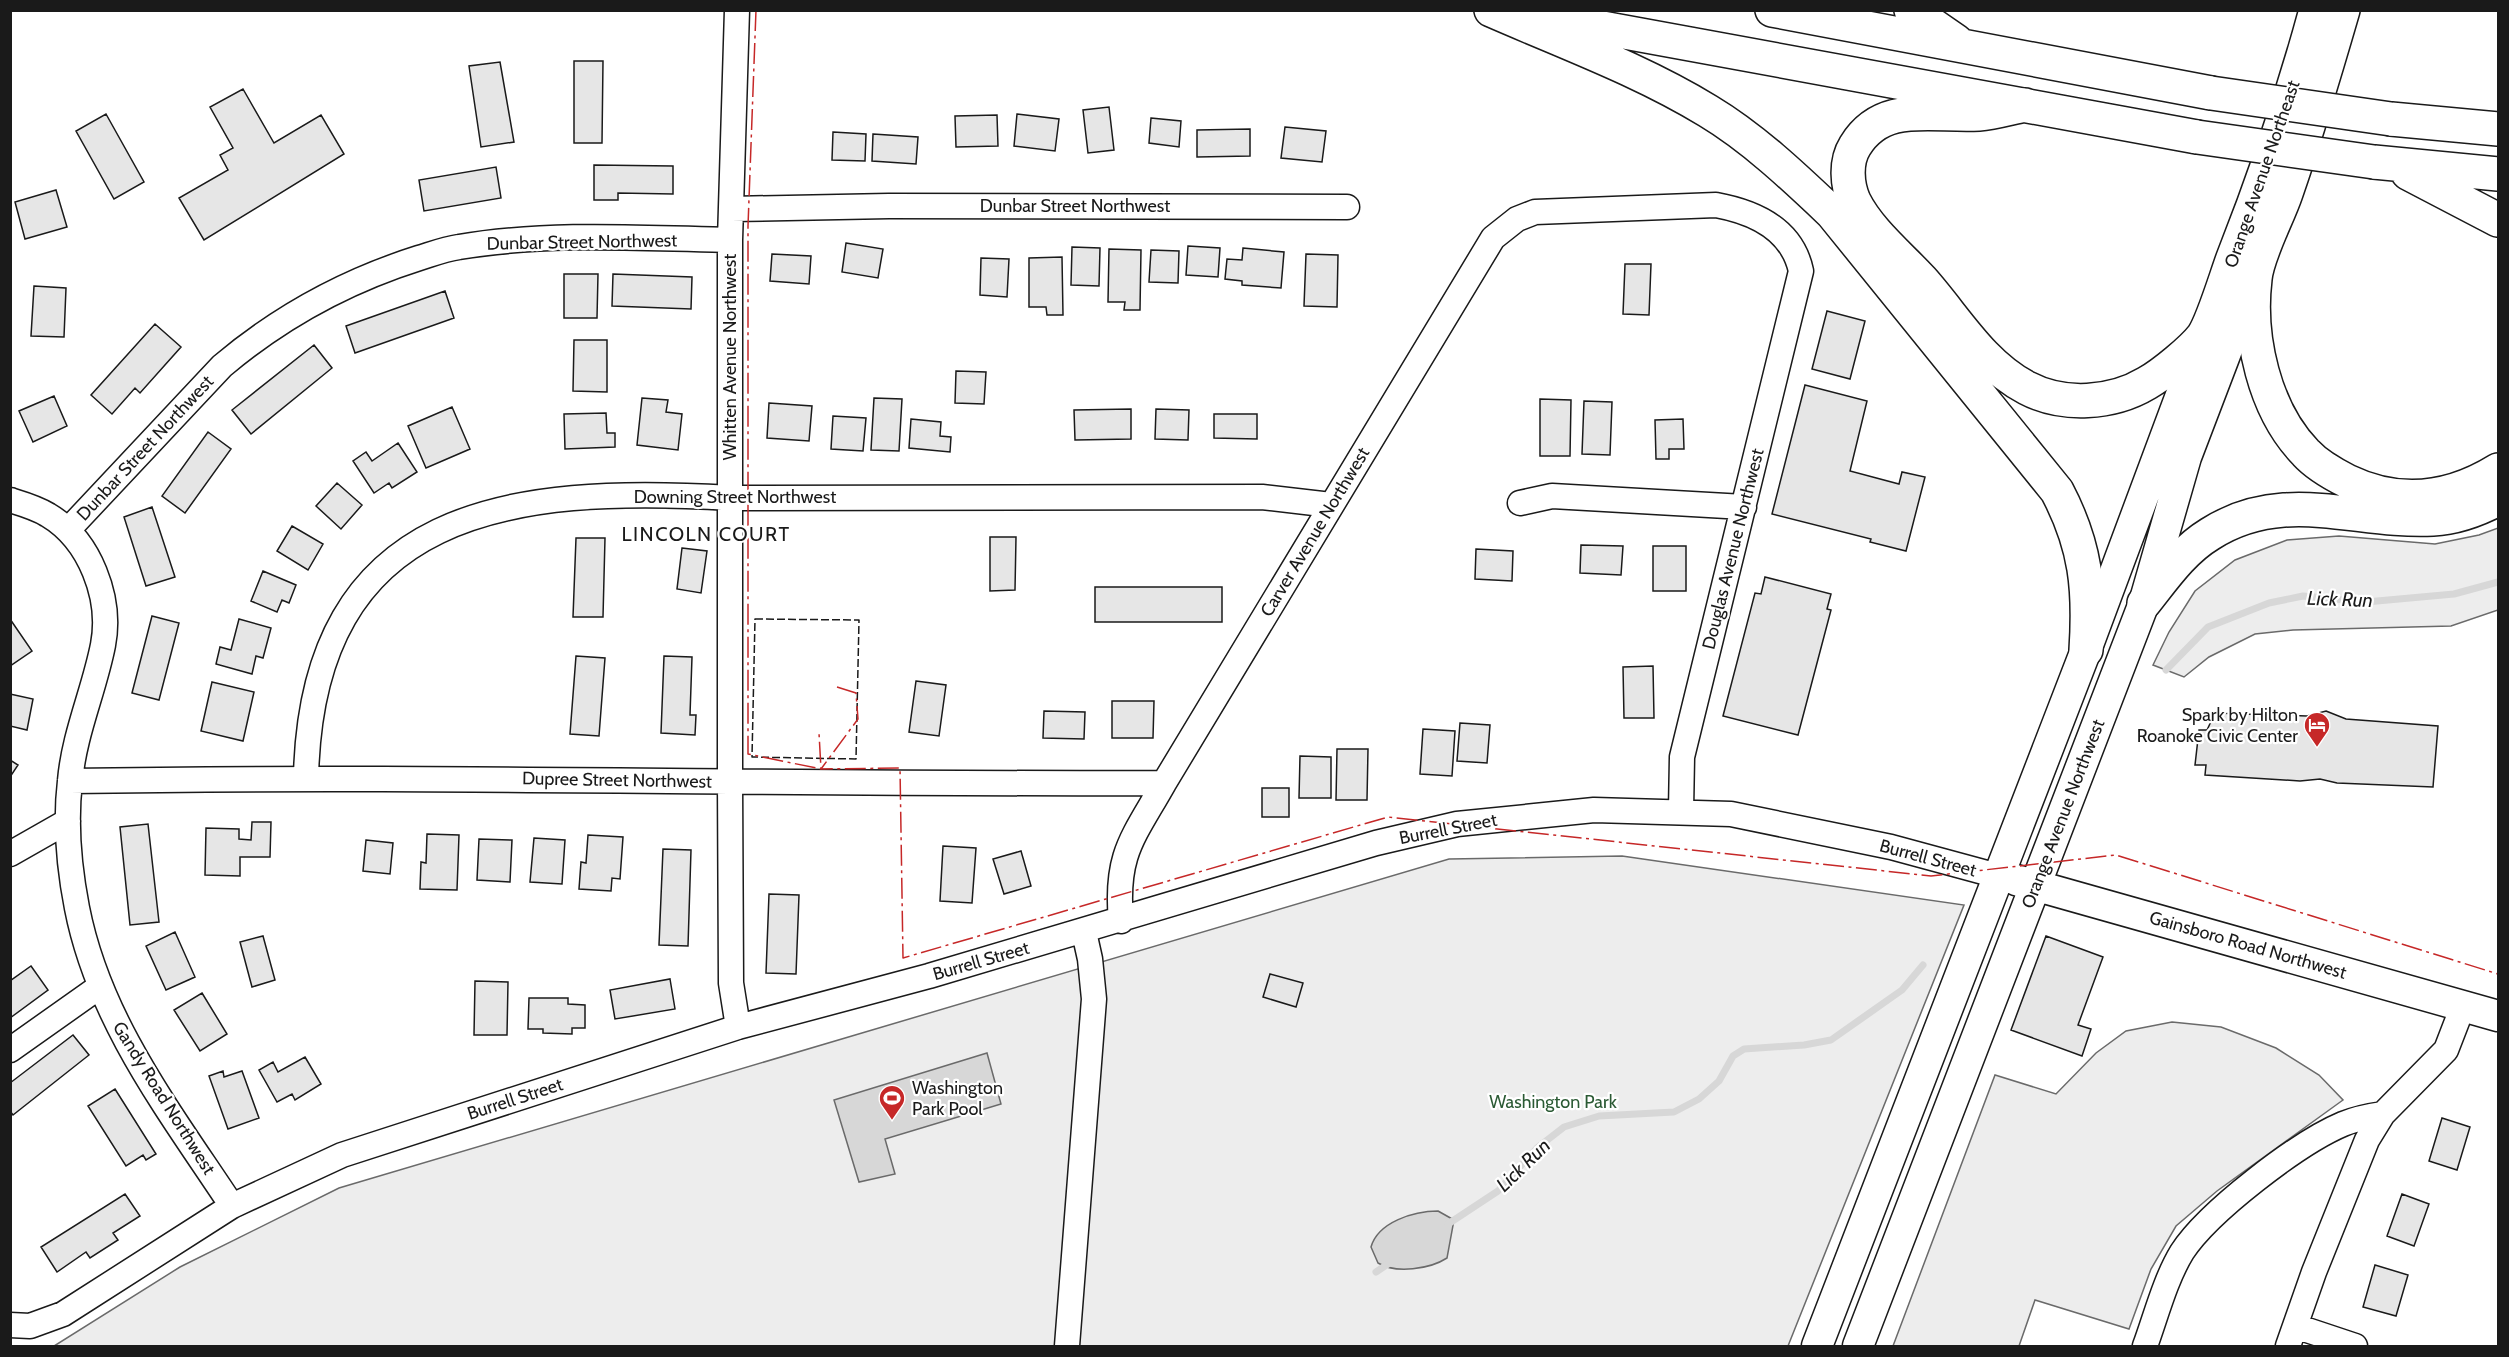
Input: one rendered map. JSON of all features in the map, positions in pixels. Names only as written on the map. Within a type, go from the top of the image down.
[{"type":"highway","points":[[1491,10],[1668,87],[1710,112],[1799,182],[1832,213],[2057,491],[2080,542],[2086,574],[2088,611],[2085,650]]},
{"type":"highway","points":[[1509,10],[2197,136],[2381,163],[2499,174]]},
{"type":"highway","points":[[1772,10],[1967,49],[2211,93],[2391,119],[2498,129]]},
{"type":"highway","points":[[1911,10],[1967,49]]},
{"type":"highway","name":"Orange Avenue Northeast","points":[[2343,10],[2286,193],[2255,276],[2253,323],[2258,354],[2272,399],[2288,430],[2306,454],[2331,473],[2359,487],[2404,497],[2448,494],[2474,485],[2499,470]]},
{"type":"highway","name":"Orange Avenue Northeast","points":[[2203,336],[2287,112],[2312,16]]},
{"type":"highway","points":[[2025,105],[1981,114],[1908,114],[1877,122],[1863,134],[1852,149],[1848,166],[1848,182],[1861,213],[1925,283],[1981,353],[2006,374],[2028,388],[2052,397],[2077,401],[2130,393],[2149,382],[2203,336]]},
{"type":"highway","points":[[2381,163],[2499,220]]},
{"type":"highway","points":[[2144,603],[2190,549],[2210,533],[2260,513],[2296,508],[2405,519],[2435,519],[2461,514],[2499,499]]},
{"type":"main road","name":"Orange Avenue Northwest","points":[[1858,1347],[2144,603],[2186,458],[2255,276]]},
{"type":"main road","points":[[1817,1347],[2203,336]]},
{"type":"main road","name":"Gainsboro Road Northwest","points":[[1998,876],[2499,1016]]},
{"type":"street","name":"Whitten Avenue Northwest","points":[[736,10],[730,240],[730,781],[731,983],[738,1027]]},
{"type":"street","name":"Carver Avenue Northwest","points":[[1121,921],[1119,872],[1126,850],[1164,783],[1493,238],[1517,219],[1534,212],[1695,205],[1741,209],[1770,223],[1798,257],[1801,271],[1797,288]]},
{"type":"street","name":"Dunbar Street Northwest","points":[[731,209],[889,206],[1347,207]]},
{"type":"street","name":"Dunbar Street Northwest","points":[[68,530],[222,366],[248,344],[297,311],[343,287],[399,265],[456,247],[511,240],[730,240]]},
{"type":"street","name":"Douglas Avenue Northwest","points":[[1680,811],[1682,757],[1797,288]]},
{"type":"street","name":"Downing Street Northwest","points":[[306,777],[307,735],[313,698],[323,662],[339,627],[358,598],[381,572],[412,546],[442,528],[483,512],[556,499],[681,495],[730,498],[1262,497],[1331,505]]},
{"type":"street","points":[[1520,503],[1552,496],[1744,507]]},
{"type":"street","name":"Gandy Road Northwest","points":[[10,500],[49,515],[68,530],[93,568],[100,587],[105,626],[103,645],[85,706],[70,781],[68,821],[77,908],[99,987],[140,1068],[232,1206]]},
{"type":"street","name":"Dupree Street Northwest","points":[[70,781],[306,777],[935,785],[1164,783]]},
{"type":"street","name":"Burrell Street","points":[[10,1325],[30,1326],[63,1314],[232,1206],[342,1155],[738,1027],[1084,932],[1376,843],[1457,824],[1594,810],[1731,814],[1891,847],[1998,876]]},
{"type":"street","points":[[10,854],[68,821]]},
{"type":"street","points":[[1067,1347],[1094,999],[1090,959],[1084,932]]},
{"type":"street","points":[[10,1050],[99,987]]},
{"type":"street","points":[[2355,1347],[2292,1336],[2367,1140],[2383,1114],[2445,1050],[2463,1006]]},
{"type":"street","points":[[2145,1347],[2181,1254],[2205,1223],[2305,1144],[2343,1124],[2383,1114]]},
{"type":"shaded area","points":[[2498,528],[2498,610],[2451,626],[2293,630],[2255,634],[2209,657],[2184,677],[2153,665],[2169,632],[2195,591],[2235,560],[2287,540],[2339,536],[2435,544],[2479,535]]},
{"type":"shaded area","name":"Washington Park","points":[[1622,856],[1964,905],[1788,1346],[54,1346],[180,1267],[339,1188],[1449,859]]},
{"type":"shaded area","points":[[2172,1022],[2221,1027],[2276,1048],[2319,1075],[2343,1100],[2217,1191],[2176,1226],[2151,1269],[2129,1329],[2035,1300],[2019,1346],[1893,1346],[1995,1075],[2056,1094],[2096,1053],[2126,1031]]},
{"type":"shaded area","name":"Washington Park Pool","points":[[987,1053],[1001,1104],[885,1139],[895,1174],[859,1182],[834,1100]]},
{"type":"shaded area","points":[[1438,1211],[1454,1220],[1447,1258],[1432,1265],[1413,1269],[1394,1268],[1378,1263],[1371,1247],[1381,1231],[1408,1216]]},
{"type":"building","points":[[574,61],[603,61],[602,143],[574,143]]},
{"type":"building","points":[[500,62],[514,142],[481,147],[469,66]]},
{"type":"building","points":[[243,89],[274,143],[321,115],[344,154],[204,240],[179,198],[228,170],[220,155],[233,148],[210,107]]},
{"type":"building","points":[[1109,107],[1114,150],[1088,153],[1083,110]]},
{"type":"building","points":[[106,114],[144,182],[114,199],[76,131]]},
{"type":"building","points":[[1017,114],[1059,119],[1055,151],[1014,146]]},
{"type":"building","points":[[997,115],[998,146],[956,147],[955,116]]},
{"type":"building","points":[[1151,118],[1181,121],[1179,147],[1149,143]]},
{"type":"building","points":[[1285,127],[1326,131],[1322,162],[1281,158]]},
{"type":"building","points":[[1250,129],[1250,156],[1197,157],[1197,130]]},
{"type":"building","points":[[833,132],[866,134],[865,161],[832,160]]},
{"type":"building","points":[[873,134],[918,137],[916,164],[872,161]]},
{"type":"building","points":[[594,165],[673,166],[673,194],[618,193],[618,200],[594,200]]},
{"type":"building","points":[[496,167],[501,198],[424,211],[419,180]]},
{"type":"building","points":[[56,190],[67,227],[25,239],[15,202]]},
{"type":"building","points":[[846,243],[883,249],[878,278],[842,272]]},
{"type":"building","points":[[1188,246],[1220,248],[1218,277],[1186,275]]},
{"type":"building","points":[[1072,247],[1100,248],[1099,286],[1071,285]]},
{"type":"building","points":[[1243,248],[1284,252],[1281,288],[1242,285],[1242,281],[1225,279],[1227,259],[1242,260]]},
{"type":"building","points":[[1109,249],[1141,250],[1140,310],[1124,310],[1125,302],[1108,302]]},
{"type":"building","points":[[1151,250],[1179,251],[1178,283],[1149,282]]},
{"type":"building","points":[[772,254],[811,256],[809,284],[770,281]]},
{"type":"building","points":[[1306,254],[1338,255],[1337,307],[1304,306]]},
{"type":"building","points":[[1062,257],[1063,315],[1047,315],[1046,307],[1029,307],[1029,258]]},
{"type":"building","points":[[981,258],[1009,259],[1007,297],[980,295]]},
{"type":"building","points":[[1625,264],[1651,264],[1649,315],[1623,314]]},
{"type":"building","points":[[564,274],[598,274],[597,318],[564,318]]},
{"type":"building","points":[[613,274],[692,277],[691,309],[612,306]]},
{"type":"building","points":[[34,286],[66,288],[64,337],[31,336]]},
{"type":"building","points":[[445,291],[454,318],[355,353],[346,326]]},
{"type":"building","points":[[1827,311],[1865,321],[1850,379],[1812,369]]},
{"type":"building","points":[[155,324],[181,347],[140,393],[135,388],[112,414],[91,395]]},
{"type":"building","points":[[574,340],[607,340],[607,392],[573,391]]},
{"type":"building","points":[[314,345],[332,368],[251,434],[232,410]]},
{"type":"building","points":[[956,371],[986,372],[984,404],[955,403]]},
{"type":"building","points":[[1805,385],[1867,401],[1850,471],[1899,484],[1902,472],[1925,477],[1906,551],[1870,542],[1871,539],[1772,514]]},
{"type":"building","points":[[54,396],[67,426],[33,442],[19,411]]},
{"type":"building","points":[[642,398],[668,400],[666,412],[682,414],[678,450],[637,445]]},
{"type":"building","points":[[874,398],[902,399],[899,451],[871,450]]},
{"type":"building","points":[[1540,399],[1571,400],[1570,456],[1540,456]]},
{"type":"building","points":[[1584,401],[1612,402],[1610,455],[1582,454]]},
{"type":"building","points":[[769,403],[812,406],[809,441],[767,438]]},
{"type":"building","points":[[452,407],[470,449],[426,468],[408,426]]},
{"type":"building","points":[[1131,409],[1131,439],[1075,440],[1074,410]]},
{"type":"building","points":[[1156,409],[1189,410],[1188,440],[1155,439]]},
{"type":"building","points":[[606,413],[607,433],[615,433],[615,447],[565,449],[564,414]]},
{"type":"building","points":[[1214,414],[1257,414],[1257,439],[1214,438]]},
{"type":"building","points":[[833,416],[866,418],[863,451],[831,449]]},
{"type":"building","points":[[911,419],[941,422],[940,436],[951,437],[950,452],[909,448]]},
{"type":"building","points":[[1683,419],[1684,449],[1669,449],[1669,459],[1656,459],[1655,420]]},
{"type":"building","points":[[208,432],[231,449],[185,513],[162,496]]},
{"type":"building","points":[[398,443],[417,472],[392,488],[389,483],[374,493],[353,461],[366,452],[372,461]]},
{"type":"building","points":[[337,483],[362,505],[341,529],[316,506]]},
{"type":"building","points":[[152,507],[175,577],[146,586],[124,517]]},
{"type":"building","points":[[292,526],[323,544],[308,570],[277,551]]},
{"type":"building","points":[[990,537],[1016,537],[1015,590],[990,591]]},
{"type":"building","points":[[576,538],[605,538],[603,617],[573,617]]},
{"type":"building","points":[[1581,545],[1623,546],[1621,575],[1580,573]]},
{"type":"building","points":[[1653,546],[1686,546],[1686,591],[1653,591]]},
{"type":"building","points":[[682,548],[707,551],[701,593],[677,589]]},
{"type":"building","points":[[1476,549],[1513,551],[1512,581],[1475,579]]},
{"type":"building","points":[[263,571],[296,585],[289,603],[282,600],[277,612],[251,601]]},
{"type":"building","points":[[1765,577],[1831,594],[1827,609],[1831,610],[1798,735],[1723,716],[1755,593],[1761,594]]},
{"type":"building","points":[[1095,587],[1222,587],[1222,622],[1095,622]]},
{"type":"building","points":[[152,616],[179,623],[159,700],[132,693]]},
{"type":"building","points":[[10,619],[32,651],[10,666]]},
{"type":"building","points":[[239,619],[271,628],[263,658],[256,656],[252,674],[216,664],[220,647],[231,650]]},
{"type":"building","points":[[576,656],[605,658],[599,736],[570,734]]},
{"type":"building","points":[[664,656],[692,657],[690,715],[696,715],[695,735],[661,733]]},
{"type":"building","points":[[1653,666],[1654,718],[1624,718],[1623,667]]},
{"type":"building","points":[[916,681],[946,685],[939,736],[909,732]]},
{"type":"building","points":[[212,682],[254,692],[243,741],[201,731]]},
{"type":"building","points":[[10,694],[33,699],[27,730],[10,726]]},
{"type":"building","points":[[1112,701],[1154,701],[1153,738],[1112,738]]},
{"type":"building","points":[[1044,711],[1085,712],[1084,739],[1043,738]]},
{"type":"building","name":"Spark by Hilton Roanoke Civic Center","points":[[2326,711],[2346,719],[2438,726],[2433,787],[2337,783],[2320,779],[2300,781],[2205,775],[2206,765],[2195,765],[2199,730],[2207,730],[2215,713],[2307,716]]},
{"type":"building","points":[[1460,723],[1490,725],[1487,763],[1457,761]]},
{"type":"building","points":[[1423,729],[1455,731],[1452,776],[1420,774]]},
{"type":"building","points":[[1337,749],[1368,749],[1367,800],[1336,800]]},
{"type":"building","points":[[1300,756],[1331,757],[1331,798],[1299,798]]},
{"type":"building","points":[[10,760],[18,765],[10,777]]},
{"type":"building","points":[[1262,788],[1289,788],[1289,817],[1262,817]]},
{"type":"building","points":[[252,822],[271,822],[270,857],[240,857],[240,876],[205,875],[206,828],[239,829],[239,839],[251,840]]},
{"type":"building","points":[[148,824],[159,922],[130,925],[120,827]]},
{"type":"building","points":[[427,834],[459,835],[457,890],[420,889],[421,862],[426,863]]},
{"type":"building","points":[[588,835],[623,837],[620,879],[612,878],[611,891],[579,889],[581,862],[586,863]]},
{"type":"building","points":[[534,838],[565,840],[562,884],[530,882]]},
{"type":"building","points":[[479,839],[512,840],[510,882],[477,880]]},
{"type":"building","points":[[366,840],[393,843],[390,874],[363,871]]},
{"type":"building","points":[[943,846],[976,848],[972,903],[940,901]]},
{"type":"building","points":[[663,849],[691,850],[688,946],[659,945]]},
{"type":"building","points":[[1021,851],[1031,886],[1004,894],[993,859]]},
{"type":"building","points":[[769,894],[799,895],[796,974],[766,973]]},
{"type":"building","points":[[175,932],[195,977],[166,990],[146,946]]},
{"type":"building","points":[[263,936],[275,980],[252,987],[240,942]]},
{"type":"building","points":[[2046,936],[2103,957],[2078,1025],[2091,1029],[2082,1056],[2011,1030]]},
{"type":"building","points":[[31,966],[48,990],[10,1018],[10,981]]},
{"type":"building","points":[[1270,974],[1303,983],[1296,1007],[1263,997]]},
{"type":"building","points":[[670,979],[675,1009],[615,1019],[610,990]]},
{"type":"building","points":[[475,981],[508,982],[507,1035],[474,1035]]},
{"type":"building","points":[[202,993],[227,1034],[200,1051],[174,1010]]},
{"type":"building","points":[[529,998],[568,998],[568,1004],[585,1005],[585,1028],[572,1028],[572,1034],[543,1033],[543,1029],[528,1029]]},
{"type":"building","points":[[73,1035],[89,1055],[13,1115],[10,1111],[10,1083]]},
{"type":"building","points":[[305,1057],[321,1084],[295,1100],[292,1094],[277,1102],[259,1070],[273,1062],[278,1072]]},
{"type":"building","points":[[223,1071],[224,1077],[242,1071],[259,1118],[228,1129],[209,1076]]},
{"type":"building","points":[[115,1089],[156,1154],[146,1160],[143,1155],[126,1166],[88,1106]]},
{"type":"building","points":[[2442,1118],[2470,1127],[2457,1170],[2429,1161]]},
{"type":"building","points":[[125,1194],[140,1216],[113,1233],[118,1240],[90,1258],[86,1252],[57,1272],[41,1247]]},
{"type":"building","points":[[2402,1194],[2429,1204],[2414,1246],[2387,1236]]},
{"type":"building","points":[[2375,1265],[2408,1275],[2396,1316],[2363,1307]]},
{"type":"waterway","name":"Lick Run","points":[[2166,670],[2208,627],[2269,603],[2303,596],[2366,602],[2454,594],[2498,582]]},
{"type":"waterway","name":"Lick Run","points":[[1448,1224],[1498,1191],[1537,1148],[1564,1127],[1599,1116],[1674,1112],[1699,1099],[1719,1081],[1733,1056],[1744,1049],[1804,1045],[1831,1040],[1902,990],[1923,965]]},
{"type":"waterway","name":"Lick Run","points":[[1376,1272],[1391,1262]]},
{"type":"fence","points":[[755,619],[859,620],[856,759],[752,757],[755,619]]},
{"type":"power","points":[[756,10],[748,226],[748,754],[821,769],[819,733]]},
{"type":"power","points":[[837,687],[856,693],[858,719],[821,769],[900,768],[903,958],[1388,817],[1931,876],[2116,855],[2498,974]]},
{"type":"place","name":"Spark by Hilton Roanoke Civic Center","points":[[2317,748]]},
{"type":"place","name":"Washington Park Pool","points":[[892,1121]]},
{"type":"district","name":"LINCOLN COURT","points":[[706,534]]}]
